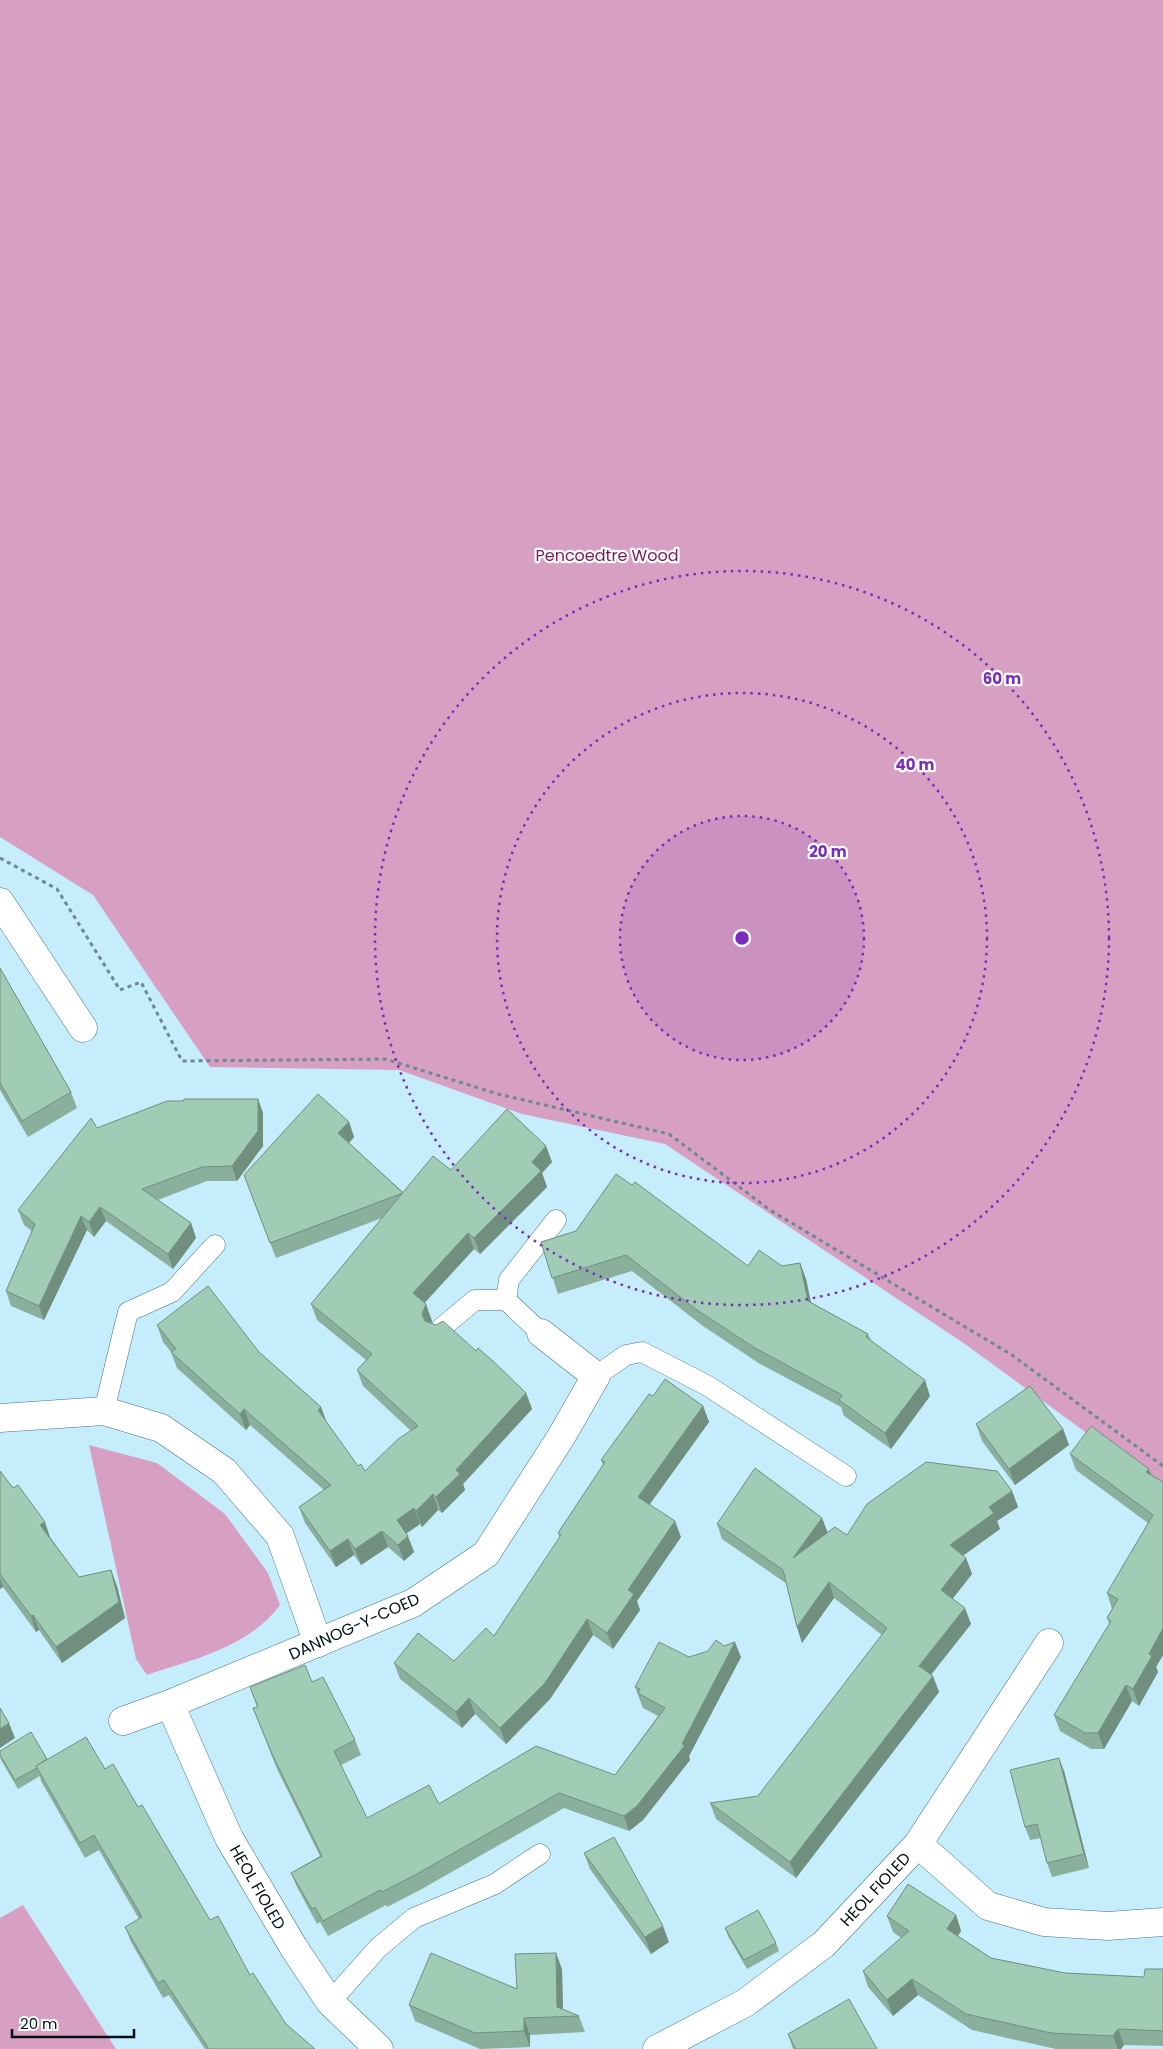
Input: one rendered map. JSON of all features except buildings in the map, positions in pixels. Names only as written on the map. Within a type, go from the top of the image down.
[{"type":"street","points":[[0,902],[83,1028]]},
{"type":"street","points":[[541,1334],[596,1376]]},
{"type":"street","name":"DANNOG-Y-COED","points":[[123,1721],[170,1704],[413,1604],[486,1554],[561,1437],[596,1376]]},
{"type":"street","points":[[0,1418],[104,1411],[161,1428],[224,1471],[280,1536],[318,1643]]},
{"type":"street","points":[[918,1844],[1049,1643]]},
{"type":"street","name":"HEOL FIOLED","points":[[170,1704],[230,1838],[294,1948],[330,2002],[379,2049]]},
{"type":"street","name":"HEOL FIOLED","points":[[657,2049],[745,2003],[824,1944],[918,1844],[988,1906],[1044,1922],[1108,1926],[1163,1922]]},
{"type":"lane","points":[[506,1300],[510,1280],[556,1220]]},
{"type":"lane","points":[[104,1411],[128,1312],[172,1292],[215,1245]]},
{"type":"lane","points":[[440,1329],[475,1300],[506,1300],[541,1334]]},
{"type":"lane","points":[[596,1376],[626,1354],[642,1352],[708,1386],[846,1476]]},
{"type":"lane","points":[[330,2002],[378,1948],[414,1918],[495,1884],[540,1854]]},
{"type":"path","points":[[0,858],[57,889],[120,990],[141,982],[182,1060],[385,1059],[498,1094],[670,1134],[770,1210],[1012,1356],[1163,1466]]},
{"type":"green space","name":"Pencoedtre Wood","points":[[0,0],[1163,0],[1163,1489],[965,1344],[665,1144],[522,1114],[399,1070],[210,1067],[93,895],[0,837]]},
{"type":"green space","points":[[89,1445],[157,1463],[225,1514],[268,1573],[280,1605],[253,1631],[220,1650],[147,1675],[136,1659]]},
{"type":"green space","points":[[23,1905],[116,2049],[0,2049],[0,1918]]}]
